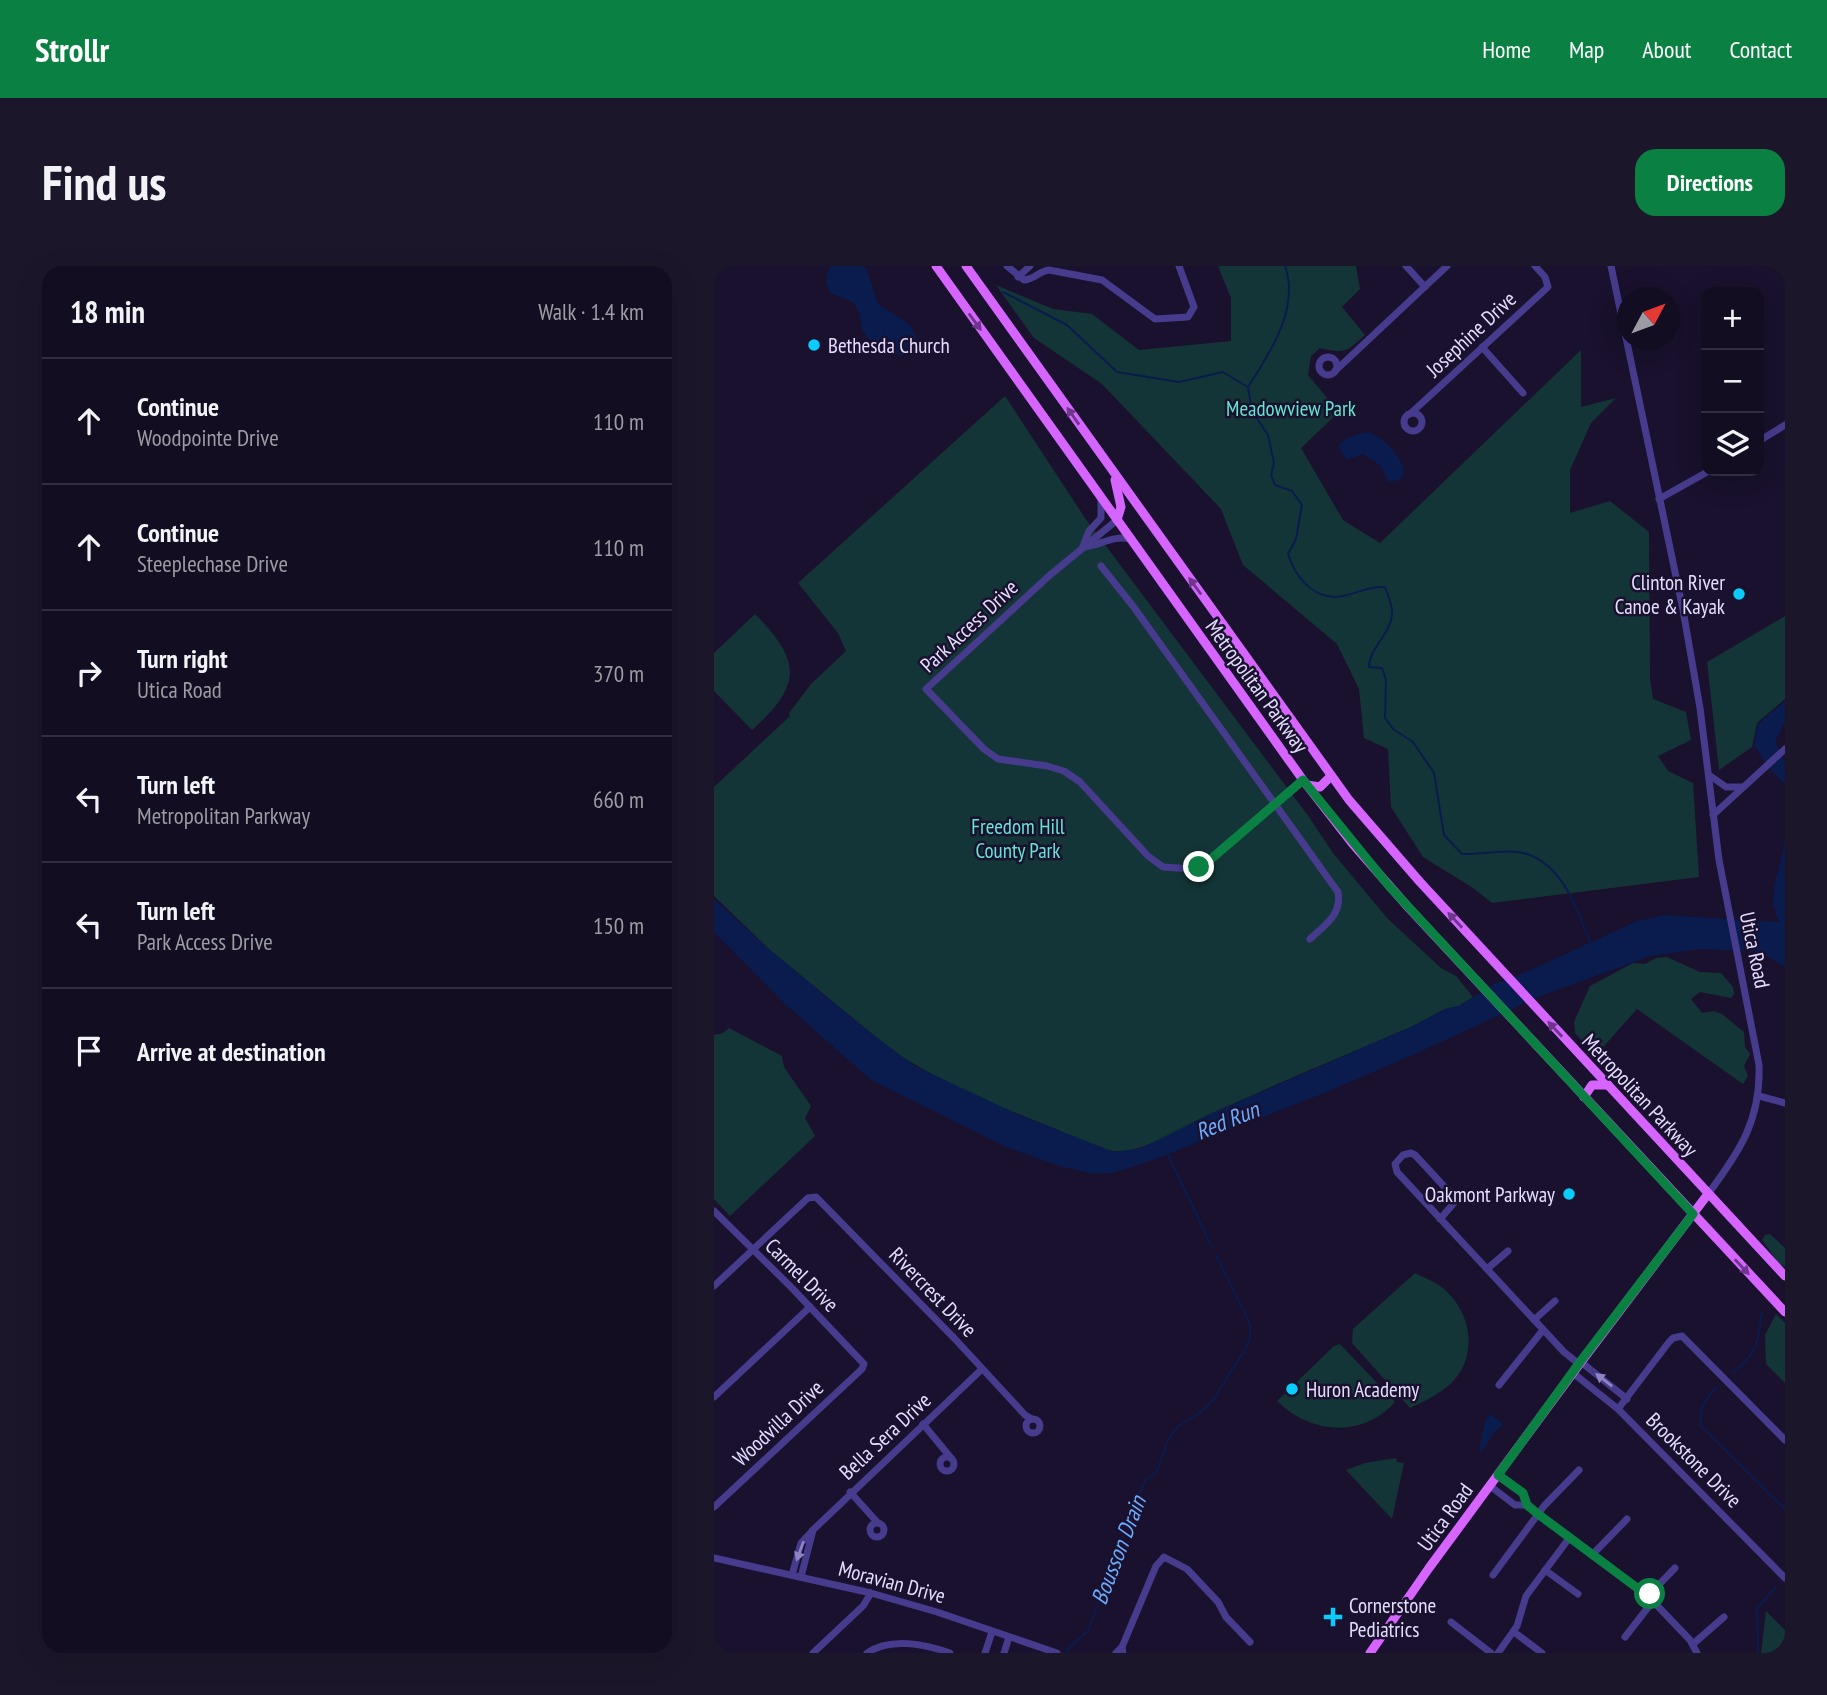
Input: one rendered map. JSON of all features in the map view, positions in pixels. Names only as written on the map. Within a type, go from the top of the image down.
[{"type":"main road","name":"Metropolitan Parkway","points":[[936,266],[1304,783],[1380,876],[1785,1312]]},
{"type":"main road","name":"Metropolitan Parkway","points":[[966,266],[1331,776],[1396,856],[1785,1276]]},
{"type":"main road","points":[[1112,471],[1120,500],[1117,520]]},
{"type":"main road","points":[[1304,783],[1321,787],[1331,776]]},
{"type":"main road","points":[[1584,1097],[1592,1085],[1608,1085]]},
{"type":"main road","name":"Utica Road","points":[[1370,1653],[1577,1366],[1708,1194]]},
{"type":"street","points":[[1007,266],[1018,277],[1028,280],[1051,268],[1102,280],[1155,319],[1188,317],[1194,307],[1180,266]]},
{"type":"street","points":[[1018,277],[1030,266]]},
{"type":"street","points":[[1079,275],[1081,266]]},
{"type":"street","points":[[1406,266],[1425,287]]},
{"type":"street","points":[[1346,361],[1324,358],[1319,367],[1325,374],[1335,371],[1346,361],[1425,287],[1447,266]]},
{"type":"street","name":"Josephine Drive","points":[[1410,414],[1548,287],[1545,277],[1535,266]]},
{"type":"street","name":"Utica Road","points":[[1611,266],[1683,610],[1728,911],[1759,1065],[1759,1096],[1754,1117],[1743,1143],[1708,1194]]},
{"type":"street","points":[[1482,347],[1523,393]]},
{"type":"street","points":[[1334,360],[1337,366],[1335,371]]},
{"type":"street","name":"Josephine Drive","points":[[1419,406],[1420,416]]},
{"type":"street","points":[[1410,414],[1420,416],[1422,422],[1420,427],[1413,431],[1405,424],[1410,414]]},
{"type":"street","points":[[1764,438],[1785,425]]},
{"type":"street","points":[[1659,499],[1701,475]]},
{"type":"street","name":"Park Access Drive","points":[[1083,547],[1089,531],[1101,518],[1100,497]]},
{"type":"street","name":"Park Access Drive","points":[[1117,520],[1083,547],[926,688],[984,749],[998,760],[1047,766],[1063,771],[1080,782],[1148,856],[1163,867],[1189,870],[1199,867],[1229,845],[1273,804],[1304,783]]},
{"type":"street","points":[[1083,547],[1100,546],[1115,537],[1131,540]]},
{"type":"street","points":[[1101,566],[1140,616],[1338,892],[1340,902],[1337,913],[1310,939]]},
{"type":"street","points":[[1713,815],[1785,749]]},
{"type":"street","points":[[1709,775],[1726,787],[1743,787]]},
{"type":"street","points":[[1759,1096],[1785,1103]]},
{"type":"street","points":[[1440,1219],[1453,1207],[1452,1195],[1415,1155],[1403,1155],[1395,1164],[1397,1172],[1440,1219],[1577,1366]]},
{"type":"street","name":"Rivercrest Drive","points":[[752,1251],[807,1198],[813,1196],[818,1199],[1028,1419]]},
{"type":"street","name":"Carmel Drive","points":[[714,1211],[864,1364]]},
{"type":"street","points":[[714,1286],[752,1251]]},
{"type":"street","points":[[1487,1269],[1508,1251]]},
{"type":"street","points":[[1534,1320],[1555,1301]]},
{"type":"street","points":[[714,1397],[810,1307]]},
{"type":"street","points":[[1499,1385],[1543,1330]]},
{"type":"street","points":[[1618,1409],[1670,1342],[1682,1336],[1785,1440]]},
{"type":"street","name":"Woodvilla Drive","points":[[714,1507],[862,1369],[864,1364]]},
{"type":"street","name":"Brookstone Drive","points":[[1577,1366],[1627,1399]]},
{"type":"street","name":"Brookstone Drive","points":[[1577,1366],[1785,1578]]},
{"type":"street","name":"Bella Sera Drive","points":[[797,1576],[813,1530],[982,1369]]},
{"type":"street","points":[[923,1424],[946,1456]]},
{"type":"street","points":[[1493,1575],[1544,1506],[1579,1470]]},
{"type":"street","points":[[1498,1475],[1523,1493],[1527,1505],[1538,1514],[1651,1599],[1693,1644],[1696,1653]]},
{"type":"street","points":[[1490,1486],[1514,1505],[1527,1505]]},
{"type":"street","points":[[850,1492],[874,1522]]},
{"type":"street","points":[[1594,1554],[1627,1519]]},
{"type":"street","points":[[1498,1653],[1514,1632],[1526,1596],[1570,1538]]},
{"type":"street","points":[[1115,1653],[1123,1650],[1156,1566],[1164,1557],[1187,1569],[1250,1642]]},
{"type":"street","name":"Moravian Drive","points":[[714,1558],[872,1593],[1057,1653]]},
{"type":"street","points":[[1625,1637],[1675,1568]]},
{"type":"street","points":[[1545,1570],[1578,1594]]},
{"type":"street","points":[[813,1653],[863,1606],[872,1593]]},
{"type":"street","points":[[1693,1644],[1724,1616]]},
{"type":"street","points":[[1451,1622],[1491,1653]]},
{"type":"street","points":[[985,1653],[992,1632]]},
{"type":"street","points":[[1514,1632],[1542,1653]]},
{"type":"street","points":[[1004,1653],[1009,1637]]},
{"type":"street","points":[[867,1653],[895,1643],[950,1653]]},
{"type":"green space","name":"Meadowview Park","points":[[1218,266],[1356,266],[1360,289],[1342,307],[1365,335],[1345,350],[1320,348],[1311,356],[1308,375],[1339,412],[1301,448],[1343,520],[1380,543],[1581,350],[1581,407],[1616,398],[1591,423],[1570,470],[1570,513],[1610,501],[1649,532],[1650,678],[1653,699],[1686,712],[1691,740],[1658,756],[1668,771],[1693,783],[1699,877],[1492,903],[1423,857],[1391,807],[1388,749],[1364,738],[1359,689],[1337,644],[1243,565],[1221,509],[1102,384],[1034,338],[996,285],[1053,309],[1092,314],[1139,350],[1231,341],[1231,298]]},
{"type":"green space","name":"Freedom Hill County Park","points":[[1005,396],[1085,518],[1309,817],[1333,853],[1388,919],[1441,968],[1456,976],[1473,997],[1459,1006],[1445,1009],[1413,1026],[1208,1115],[1156,1141],[1126,1151],[1090,1145],[972,1094],[912,1063],[893,1051],[770,950],[714,896],[714,787],[790,716],[789,713],[811,684],[846,651],[838,633],[798,583]]},
{"type":"green space","points":[[755,614],[781,646],[788,660],[790,673],[780,700],[752,730],[714,691],[714,653]]},
{"type":"green space","points":[[1785,616],[1785,699],[1757,723],[1752,747],[1719,770],[1707,662]]},
{"type":"green space","points":[[1667,957],[1700,972],[1721,973],[1733,987],[1734,994],[1731,998],[1700,992],[1691,999],[1702,1013],[1714,1011],[1722,1014],[1744,1032],[1745,1047],[1750,1054],[1744,1066],[1748,1076],[1743,1084],[1637,1009],[1596,1055],[1575,1033],[1574,1022],[1590,986],[1633,963],[1645,964],[1656,958]]},
{"type":"green space","points":[[729,1028],[782,1056],[784,1067],[811,1106],[805,1118],[815,1136],[730,1216],[714,1199],[714,1035]]},
{"type":"green space","points":[[1770,1234],[1785,1248],[1785,1267],[1762,1240],[1765,1235]]},
{"type":"green space","points":[[1415,1273],[1434,1282],[1454,1299],[1466,1324],[1468,1350],[1465,1363],[1448,1386],[1410,1408],[1352,1343],[1353,1329]]},
{"type":"green space","points":[[1776,1314],[1785,1323],[1785,1383],[1766,1364],[1765,1335]]},
{"type":"green space","points":[[1340,1344],[1395,1402],[1382,1414],[1352,1427],[1336,1428],[1305,1420],[1277,1401],[1334,1346]]},
{"type":"green space","points":[[1396,1458],[1397,1462],[1404,1463],[1392,1519],[1346,1470],[1365,1463]]},
{"type":"green space","points":[[1766,1611],[1785,1630],[1785,1653],[1761,1653]]},
{"type":"water","points":[[829,266],[863,266],[867,270],[878,304],[910,325],[917,337],[912,352],[902,356],[868,339],[862,330],[860,314],[853,302],[830,293],[826,282]]},
{"type":"water","points":[[1367,432],[1385,443],[1400,460],[1404,468],[1403,475],[1398,480],[1388,481],[1380,465],[1363,454],[1347,460],[1338,447],[1347,438]]},
{"type":"water","points":[[1785,701],[1785,722],[1775,741],[1785,762],[1785,784],[1769,768],[1754,745],[1758,724]]},
{"type":"water","name":"Red Run","points":[[1785,842],[1785,967],[1761,953],[1747,951],[1701,949],[1651,956],[1538,997],[1322,1094],[1113,1173],[1094,1174],[1059,1166],[1006,1147],[871,1080],[786,1005],[714,932],[714,899],[770,950],[915,1066],[1017,1114],[1114,1152],[1142,1148],[1208,1115],[1413,1026],[1445,1009],[1459,1006],[1494,984],[1637,921],[1664,915],[1779,922],[1773,905],[1774,887]]},
{"type":"water","points":[[1491,1414],[1503,1424],[1492,1435],[1481,1453],[1479,1449],[1485,1420]]},
{"type":"waterway","points":[[1285,266],[1289,282],[1286,314],[1273,345],[1248,387],[1252,411],[1268,435],[1274,463],[1271,475],[1275,485],[1292,491],[1302,505],[1296,539],[1288,554],[1291,563],[1308,586],[1324,595],[1343,596],[1385,587],[1392,615],[1388,629],[1372,654],[1369,667],[1382,668],[1386,680],[1385,718],[1393,729],[1413,742],[1434,773],[1444,835],[1462,854],[1520,852],[1540,860],[1560,879],[1568,892],[1591,944]]},
{"type":"waterway","points":[[1003,292],[1067,325],[1117,372],[1179,382],[1223,372],[1246,386]]},
{"type":"waterway","name":"Bousson Drain","points":[[1167,1153],[1212,1247]]},
{"type":"waterway","name":"Bousson Drain","points":[[1216,1255],[1250,1324],[1250,1339],[1245,1349]]},
{"type":"waterway","points":[[1732,1373],[1755,1347],[1762,1312]]},
{"type":"waterway","name":"Bousson Drain","points":[[1066,1651],[1088,1631],[1140,1492],[1146,1479],[1156,1473],[1168,1440],[1178,1426],[1197,1415],[1213,1400],[1244,1351]]},
{"type":"waterway","points":[[1717,1387],[1703,1405],[1701,1426],[1785,1509]]},
{"type":"waterway","points":[[1758,1653],[1757,1608],[1776,1587]]},
{"type":"place","name":"Bethesda Church","points":[[814,345]]},
{"type":"place","name":"Clinton River Canoe & Kayak","points":[[1739,594]]},
{"type":"place","name":"Oakmont Parkway","points":[[1569,1194]]},
{"type":"place","name":"Huron Academy","points":[[1292,1389]]},
{"type":"place","name":"Cornerstone Pediatrics","points":[[1333,1617]]},
{"type":"route","points":[[1199,867],[1229,845],[1303,780],[1389,886],[1693,1214],[1498,1475],[1523,1493],[1527,1505],[1538,1514],[1648,1596],[1650,1594]]}]
